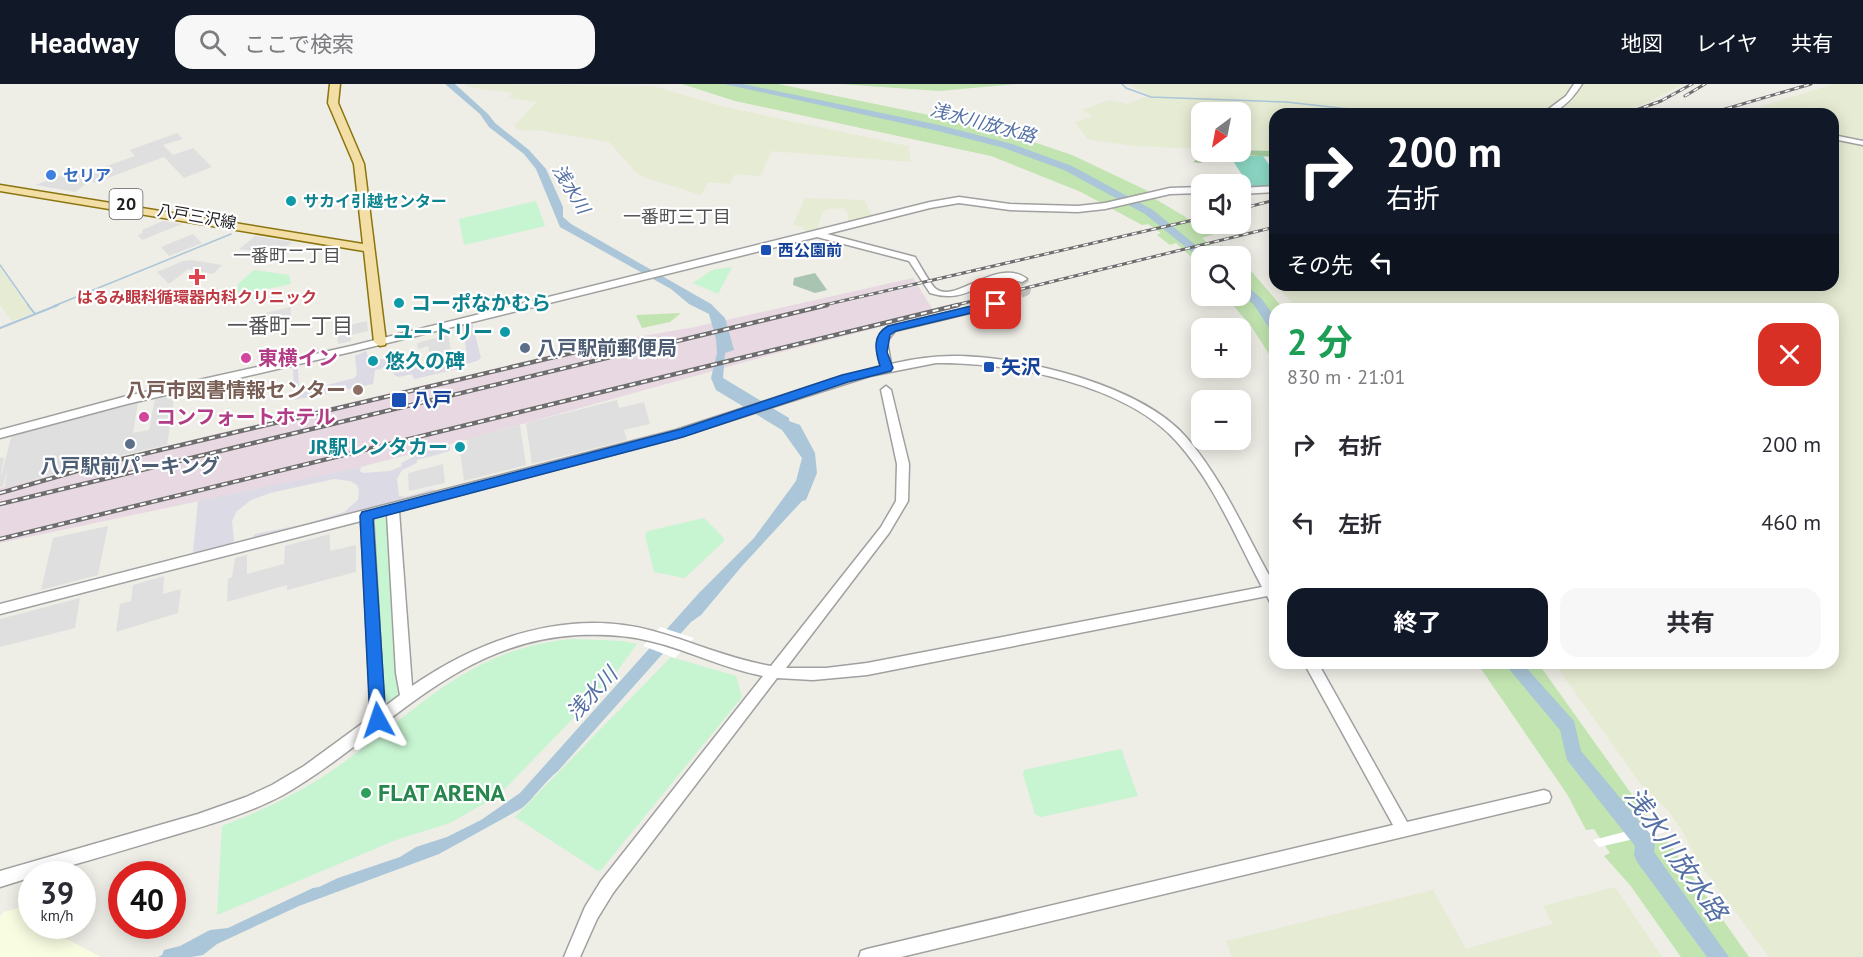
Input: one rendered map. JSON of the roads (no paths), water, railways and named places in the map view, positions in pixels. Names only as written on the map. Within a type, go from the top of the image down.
[{"type":"main road","points":[[335,84],[333,103],[359,164],[380,342]]},
{"type":"main road","name":"八戸三沢線","points":[[0,183],[243,224],[252,228]]},
{"type":"main road","name":"八戸三沢線","points":[[0,188],[370,249]]},
{"type":"street","points":[[1555,108],[1569,98],[1578,84]]},
{"type":"street","points":[[1839,138],[1863,143]]},
{"type":"street","points":[[1251,190],[1269,189]]},
{"type":"street","points":[[0,434],[127,400],[380,342],[930,205],[959,200],[1054,209],[1105,206],[1170,191],[1191,190]]},
{"type":"street","points":[[818,234],[912,259],[933,291],[938,293],[955,293],[1001,275],[1022,279]]},
{"type":"street","points":[[887,368],[881,352],[882,338],[892,328],[996,304]]},
{"type":"street","points":[[0,609],[683,433],[846,378],[887,368],[937,360],[967,359],[1075,381],[1109,391],[1138,404],[1164,422],[1200,460],[1269,587]]},
{"type":"street","points":[[572,957],[591,913],[607,887],[885,530],[902,501],[903,464],[886,390]]},
{"type":"street","points":[[393,509],[403,673],[407,696]]},
{"type":"street","points":[[366,516],[378,720]]},
{"type":"street","points":[[0,879],[159,833],[257,800],[326,761],[407,696],[444,671],[495,645],[530,636],[551,632],[601,629],[651,636],[757,670],[815,676],[1269,595]]},
{"type":"street","points":[[1314,669],[1402,829]]},
{"type":"street","points":[[867,957],[1544,797]]},
{"type":"water","points":[[445,84],[455,84],[495,123],[529,150],[546,169],[563,207],[563,217],[571,224],[711,304],[725,318],[734,350],[725,353],[723,378],[789,418],[789,421],[800,425],[815,453],[817,473],[806,500],[802,501],[742,566],[701,615],[691,622],[522,808],[439,854],[299,906],[217,944],[203,955],[158,957],[164,950],[180,946],[210,930],[228,928],[313,888],[400,857],[416,847],[447,837],[481,820],[520,793],[699,593],[754,538],[796,481],[802,458],[782,430],[716,390],[711,378],[717,353],[716,339],[709,314],[689,304],[671,289],[560,227],[536,169],[524,154],[489,127],[480,114]]},
{"type":"waterway","name":"浅水川放水路","points":[[729,84],[939,128],[1008,146],[1068,168],[1149,212],[1191,246]]},
{"type":"waterway","points":[[1122,84],[1126,88],[1151,97],[1286,102],[1340,108]]},
{"type":"waterway","points":[[54,306],[231,234]]},
{"type":"waterway","points":[[0,265],[29,306]]},
{"type":"waterway","name":"浅水川放水路","points":[[1251,295],[1269,319]]},
{"type":"waterway","points":[[28,305],[35,314]]},
{"type":"waterway","points":[[0,328],[58,305]]},
{"type":"waterway","name":"浅水川放水路","points":[[1517,669],[1568,727],[1573,754],[1645,843],[1644,855],[1719,957]]},
{"type":"tunnel","points":[[996,304],[1026,291],[1027,286],[1022,279]]},
{"type":"railway","points":[[1642,108],[1661,101],[1692,84]]},
{"type":"railway","points":[[1685,96],[1705,84]]},
{"type":"railway","points":[[1729,108],[1811,84]]},
{"type":"railway","points":[[1251,206],[1269,202]]},
{"type":"railway","points":[[820,306],[1191,221]]},
{"type":"railway","points":[[952,306],[1269,228]]},
{"type":"railway","points":[[0,504],[827,305]]},
{"type":"railway","points":[[0,539],[958,305]]},
{"type":"railway","points":[[0,493],[105,463],[584,350],[660,339]]},
{"type":"place","name":"セリア","points":[[51,175]]},
{"type":"place","name":"サカイ引越センター","points":[[291,201]]},
{"type":"place","name":"西公園前","points":[[766,250]]},
{"type":"place","name":"はるみ眼科循環器内科クリニック","points":[[197,277]]},
{"type":"place","name":"コーポなかむら","points":[[399,303]]},
{"type":"place","name":"ユートリー","points":[[505,332]]},
{"type":"place","name":"八戸駅前郵便局","points":[[525,348]]},
{"type":"place","name":"東横イン","points":[[246,358]]},
{"type":"place","name":"悠久の碑","points":[[373,361]]},
{"type":"place","name":"矢沢","points":[[989,367]]},
{"type":"place","name":"八戸市図書情報センター","points":[[358,390]]},
{"type":"place","name":"八戸","points":[[399,400]]},
{"type":"place","name":"コンフォートホテル","points":[[144,417]]},
{"type":"place","name":"八戸駅前パーキング","points":[[130,444]]},
{"type":"place","name":"JR駅レンタカー","points":[[460,447]]},
{"type":"place","name":"FLAT ARENA","points":[[366,793]]},
{"type":"district","name":"一番町三丁目","points":[[677,217]]},
{"type":"district","name":"一番町二丁目","points":[[287,256]]},
{"type":"district","name":"一番町一丁目","points":[[290,326]]},
{"type":"water label","name":"浅水川","points":[[571,189]]},
{"type":"water label","name":"浅水川","points":[[592,694]]}]
